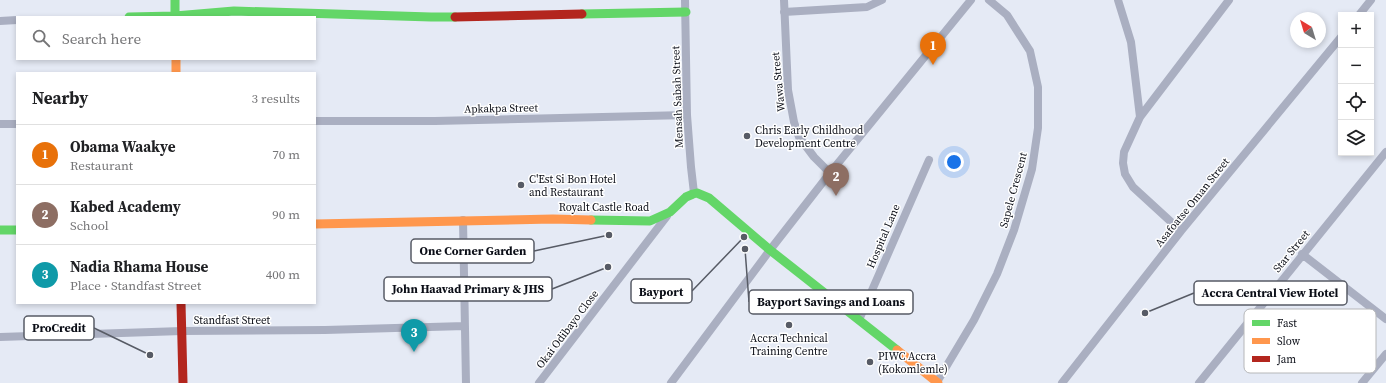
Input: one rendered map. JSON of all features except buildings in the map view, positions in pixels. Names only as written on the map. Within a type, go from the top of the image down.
[{"type":"street","points":[[175,0],[175,16],[234,11],[431,17],[686,12]]},
{"type":"street","name":"Mensah Sabah Street","points":[[685,0],[687,115],[694,193]]},
{"type":"street","name":"Wawa Street","points":[[784,0],[788,90],[794,122],[799,137],[814,157],[830,173]]},
{"type":"street","points":[[784,12],[867,7],[882,0]]},
{"type":"street","points":[[671,383],[770,250],[830,173],[971,0]]},
{"type":"street","name":"Sapele Crescent","points":[[937,382],[974,320],[997,274],[1014,230],[1032,169],[1038,128],[1038,87],[1030,51],[1007,15],[989,0]]},
{"type":"street","points":[[1118,0],[1131,42],[1140,117]]},
{"type":"street","points":[[1181,231],[1134,187],[1125,174],[1123,163],[1124,152],[1140,117],[1229,0]]},
{"type":"street","points":[[1361,12],[1371,0]]},
{"type":"street","points":[[0,21],[16,20]]},
{"type":"street","name":"Asafoatse Oman Street","points":[[1062,383],[1181,231],[1338,41]]},
{"type":"street","points":[[176,60],[176,72]]},
{"type":"street","name":"Apkakpa Street","points":[[316,121],[435,121],[687,115]]},
{"type":"street","points":[[0,124],[16,124]]},
{"type":"street","name":"Star Street","points":[[1258,309],[1386,152]]},
{"type":"street","name":"Hospital Lane","points":[[859,320],[928,160]]},
{"type":"street","points":[[694,193],[699,193],[709,198],[770,250],[937,382]]},
{"type":"street","name":"Royalt Castle Road","points":[[316,224],[553,219],[650,221],[670,212],[682,200],[694,193]]},
{"type":"street","name":"Okai Odibayo Close","points":[[539,383],[670,212]]},
{"type":"street","points":[[463,220],[466,383]]},
{"type":"street","points":[[0,230],[16,230]]},
{"type":"street","points":[[1302,254],[1373,309]]},
{"type":"street","points":[[181,304],[183,383]]},
{"type":"street","points":[[1376,311],[1386,319]]},
{"type":"street","name":"Standfast Street","points":[[0,337],[182,331],[325,330],[465,326]]},
{"type":"street","name":"Star Street","points":[[1199,383],[1244,327]]},
{"type":"street","points":[[1376,366],[1386,354]]},
{"type":"street","points":[[1362,383],[1370,373]]},
{"type":"traffic: fast","points":[[175,0],[175,16]]},
{"type":"traffic: fast","points":[[175,16],[234,11],[455,17]]},
{"type":"traffic: fast","points":[[582,14],[686,12]]},
{"type":"traffic: fast","points":[[591,220],[650,221],[670,212],[686,197],[693,194],[697,193],[709,198],[770,250],[897,350]]},
{"type":"traffic: fast","points":[[0,230],[16,230]]},
{"type":"traffic: slow","points":[[176,60],[176,72]]},
{"type":"traffic: slow","points":[[316,224],[553,219],[591,220]]},
{"type":"traffic: slow","points":[[897,350],[938,383]]},
{"type":"traffic: jam","points":[[455,17],[582,14]]},
{"type":"traffic: jam","points":[[181,304],[183,383]]},
{"type":"place","name":"Obama Waakye","points":[[933,65]]},
{"type":"place","name":"Chris Early Childhood Development Centre","points":[[747,136]]},
{"type":"place","name":"C'Est Si Bon Hotel and Restaurant","points":[[521,185]]},
{"type":"place","name":"Kabed Academy","points":[[836,196]]},
{"type":"place","name":"One Corner Garden","points":[[609,235]]},
{"type":"place","name":"Bayport","points":[[744,237]]},
{"type":"place","name":"Bayport Savings and Loans","points":[[745,249]]},
{"type":"place","name":"John Haavad Primary & JHS","points":[[608,267]]},
{"type":"place","name":"Accra Central View Hotel","points":[[1145,313]]},
{"type":"place","name":"Accra Technical Training Centre","points":[[789,325]]},
{"type":"place","name":"Nadia Rhama House","points":[[414,352]]},
{"type":"place","name":"ProCredit","points":[[150,355]]},
{"type":"place","name":"PIWC Accra (Kokomlemle)","points":[[870,362]]}]
